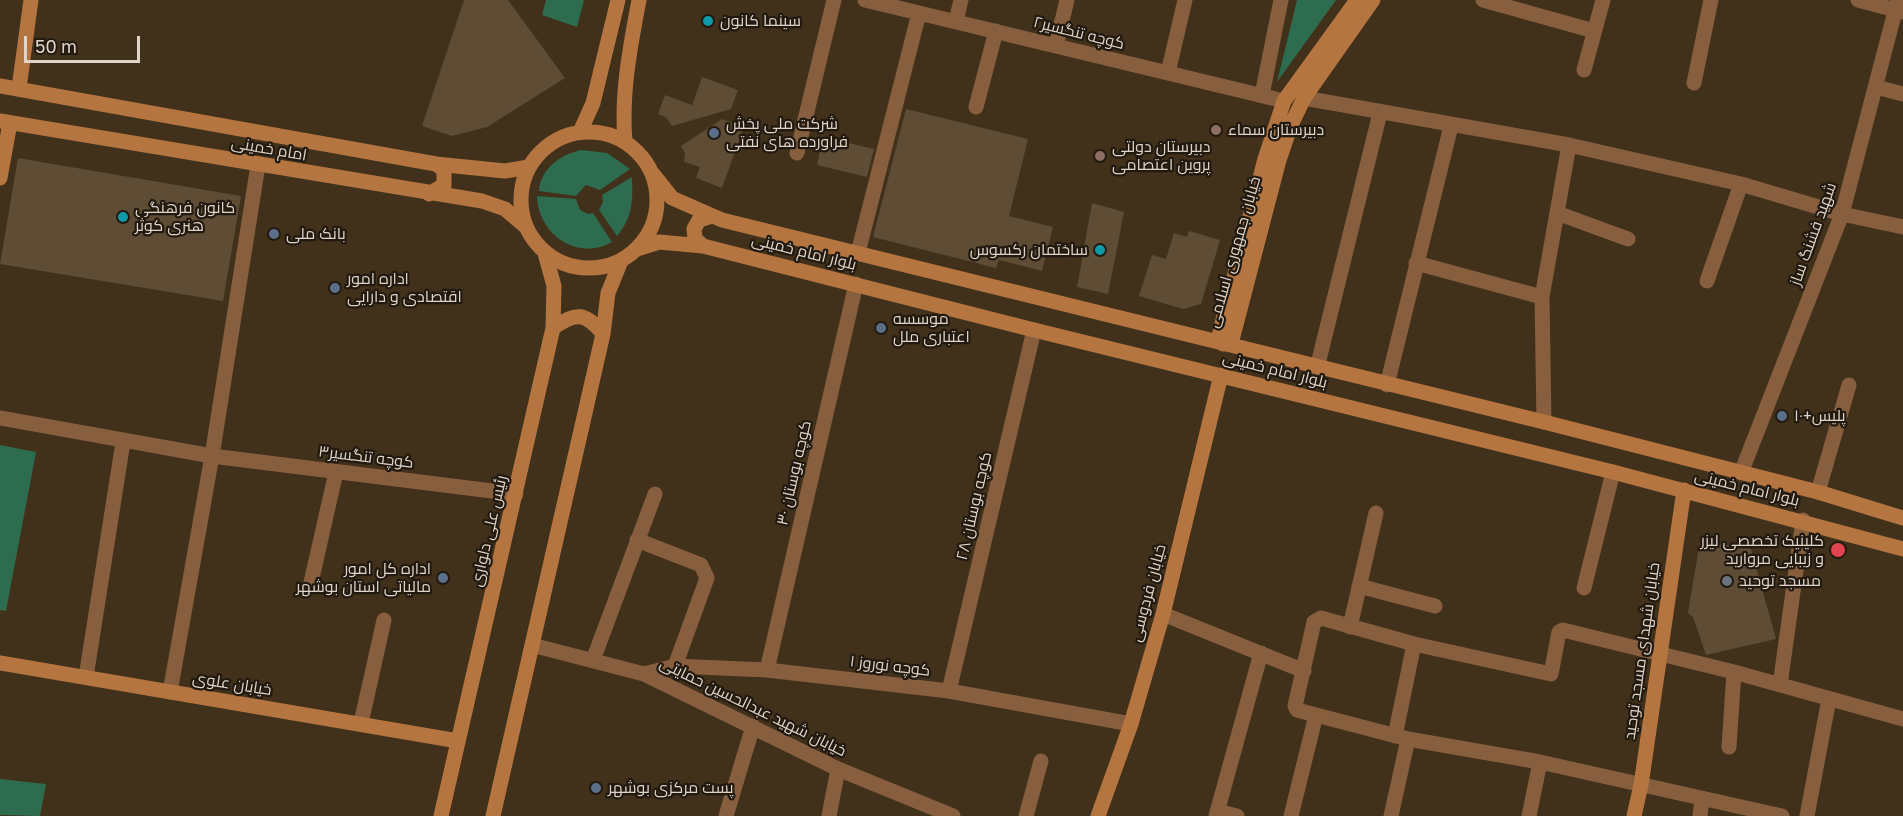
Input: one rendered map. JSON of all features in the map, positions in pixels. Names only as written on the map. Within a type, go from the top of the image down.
[{"type":"street","points":[[18,88],[31,0]]},
{"type":"street","points":[[580,132],[593,103],[618,0]]},
{"type":"street","points":[[625,142],[622,110],[625,75],[639,0]]},
{"type":"street","points":[[797,153],[834,0]]},
{"type":"street","name":"کوچه تنگسیر۲","points":[[865,0],[1284,101]]},
{"type":"street","points":[[956,21],[961,0]]},
{"type":"street","points":[[1056,46],[1067,0]]},
{"type":"street","points":[[1168,73],[1185,0]]},
{"type":"street","points":[[1262,95],[1281,0]]},
{"type":"street","name":"خیابان جمهوری اسلامی","points":[[1231,313],[1265,159],[1284,101],[1357,0]]},
{"type":"street","name":"خیابان جمهوری اسلامی","points":[[1223,344],[1221,332],[1231,313],[1279,160],[1304,98],[1373,0]]},
{"type":"street","points":[[1483,0],[1594,31]]},
{"type":"street","points":[[1584,70],[1604,0]]},
{"type":"street","points":[[1694,83],[1711,0]]},
{"type":"street","points":[[1858,0],[1899,8]]},
{"type":"street","name":"شهید فشنگ ساز","points":[[1741,473],[1842,213],[1899,8]]},
{"type":"street","points":[[858,253],[919,13]]},
{"type":"street","points":[[976,107],[996,31]]},
{"type":"street","points":[[603,67],[609,78],[622,79],[625,75]]},
{"type":"street","name":"امام خمینی","points":[[0,86],[436,164],[505,171],[529,167]]},
{"type":"street","points":[[1876,87],[1903,94]]},
{"type":"street","points":[[1304,98],[1451,126],[1569,145],[1741,184],[1842,213],[1903,227]]},
{"type":"street","points":[[1317,368],[1380,113]]},
{"type":"street","points":[[0,178],[5,122]]},
{"type":"street","name":"امام خمینی","points":[[5,122],[490,204],[505,209],[525,226]]},
{"type":"street","points":[[1387,385],[1451,126]]},
{"type":"street","points":[[580,132],[603,133],[625,142],[643,157],[653,174],[657,194],[656,214],[650,233],[637,249],[621,261],[600,268],[577,268],[556,261],[545,253],[525,226],[521,206],[522,186],[529,167],[541,151],[558,139],[580,132]]},
{"type":"street","points":[[1544,422],[1542,297],[1569,145]]},
{"type":"street","points":[[429,194],[444,185],[444,170],[436,164]]},
{"type":"street","points":[[170,692],[212,456],[258,165]]},
{"type":"street","name":"بلوار امام خمینی","points":[[653,174],[672,198],[709,216],[1317,368],[1544,422],[1818,492],[1903,518]]},
{"type":"street","points":[[1707,281],[1741,184]]},
{"type":"street","points":[[1557,213],[1628,239]]},
{"type":"street","points":[[703,246],[694,239],[694,229],[699,220],[709,216]]},
{"type":"street","name":"بلوار امام خمینی","points":[[637,249],[659,242],[703,246],[1803,520],[1903,549]]},
{"type":"street","name":"رئیس علی دلواری","points":[[441,816],[553,328],[554,286],[545,253]]},
{"type":"street","points":[[493,816],[603,334],[608,293],[621,261]]},
{"type":"street","points":[[1416,263],[1542,297]]},
{"type":"street","name":"کوچه بوستان ۳۰","points":[[767,670],[856,284]]},
{"type":"street","points":[[553,328],[568,317],[582,317],[594,323],[603,334]]},
{"type":"street","name":"کوچه بوستان ۲۸","points":[[949,691],[1034,330]]},
{"type":"street","name":"خیابان فردوسی","points":[[1098,816],[1131,724],[1163,614],[1221,375]]},
{"type":"street","points":[[1818,492],[1849,386]]},
{"type":"street","name":"کوچه تنگسیر۳","points":[[0,418],[123,442],[212,456],[516,494]]},
{"type":"street","points":[[86,677],[123,442]]},
{"type":"street","points":[[310,587],[336,472]]},
{"type":"street","points":[[1584,588],[1612,472]]},
{"type":"street","name":"خیابان شهدای مسجد توحید","points":[[1634,816],[1641,785],[1684,490]]},
{"type":"street","points":[[593,660],[655,494]]},
{"type":"street","points":[[1350,627],[1376,513]]},
{"type":"street","points":[[1780,685],[1803,520]]},
{"type":"street","points":[[637,540],[701,566],[706,572],[707,578],[675,666]]},
{"type":"street","points":[[1359,586],[1435,606]]},
{"type":"street","points":[[1163,614],[1304,671]]},
{"type":"street","points":[[1782,816],[1540,762],[1401,737],[1297,710],[1295,706],[1317,619],[1414,644],[1551,674],[1559,632],[1563,630],[1734,672],[1903,720]]},
{"type":"street","points":[[361,723],[384,620]]},
{"type":"street","points":[[1392,816],[1414,644]]},
{"type":"street","name":"خیابان شهید عبدالحسین حمایتی","points":[[532,645],[644,674],[838,769],[936,813],[954,816]]},
{"type":"street","points":[[1238,816],[1217,814],[1261,653]]},
{"type":"street","name":"خیابان علوی","points":[[0,663],[458,741]]},
{"type":"street","name":"کوچه نوروز ۱","points":[[644,674],[675,666],[767,670],[949,691],[1131,724]]},
{"type":"street","points":[[1730,747],[1734,672]]},
{"type":"street","points":[[1807,816],[1829,699]]},
{"type":"street","points":[[1291,816],[1316,715]]},
{"type":"street","points":[[726,816],[753,726]]},
{"type":"street","points":[[1026,816],[1041,762]]},
{"type":"street","points":[[1529,816],[1540,762]]},
{"type":"street","points":[[829,816],[838,769]]},
{"type":"street","points":[[1700,816],[1702,799]]},
{"type":"green space","points":[[546,0],[584,0],[577,27],[542,15]]},
{"type":"green space","points":[[1297,0],[1336,0],[1277,82]]},
{"type":"green space","points":[[581,150],[607,153],[630,169],[600,190],[586,185],[576,196],[539,191],[543,176],[553,164],[566,155]]},
{"type":"green space","points":[[632,177],[631,208],[617,236],[599,210],[603,202],[602,195]]},
{"type":"green space","points":[[537,196],[576,199],[580,210],[588,214],[593,213],[612,242],[586,249],[562,241],[544,222]]},
{"type":"green space","points":[[0,445],[36,452],[6,611],[0,610]]},
{"type":"green space","points":[[0,779],[46,784],[40,816],[0,815]]},
{"type":"building","points":[[464,0],[508,0],[565,78],[487,127],[452,136],[422,126]]},
{"type":"building","points":[[702,77],[738,90],[731,109],[672,126],[666,117],[658,114],[665,95],[692,105]]},
{"type":"building","points":[[906,109],[1028,139],[1009,216],[1053,227],[1042,271],[999,260],[996,268],[873,237]]},
{"type":"building","points":[[722,119],[744,127],[722,188],[696,178],[700,167],[684,162],[685,153],[681,146]]},
{"type":"building","points":[[823,137],[874,149],[867,177],[817,165]]},
{"type":"building","name":"کانون فرهنگی هنری کوثر","points":[[18,158],[241,196],[223,301],[0,264]]},
{"type":"building","name":"ساختمان رکسوس","points":[[1092,203],[1124,212],[1108,294],[1077,287]]},
{"type":"building","points":[[1189,231],[1220,240],[1201,304],[1183,309],[1139,296],[1152,255],[1166,259],[1174,233],[1187,237]]},
{"type":"building","name":"مسجد توحید","points":[[1700,541],[1751,549],[1776,639],[1706,655],[1693,617],[1688,613]]},
{"type":"place","name":"سینما کانون","points":[[708,21]]},
{"type":"place","name":"دبیرستان سماء","points":[[1216,130]]},
{"type":"place","name":"شرکت ملی پخش فراورده های نفتی","points":[[714,133]]},
{"type":"place","name":"دبیرستان دولتی پروین اعتصامی","points":[[1100,156]]},
{"type":"place","name":"کانون فرهنگی هنری کوثر","points":[[123,217]]},
{"type":"place","name":"بانک ملی","points":[[274,234]]},
{"type":"place","name":"ساختمان رکسوس","points":[[1100,250]]},
{"type":"place","name":"اداره امور اقتصادی و دارایی","points":[[335,288]]},
{"type":"place","name":"موسسه اعتباری ملل","points":[[881,328]]},
{"type":"place","name":"پلیس+۱۰","points":[[1782,416]]},
{"type":"place","name":"کلینیک تخصصی لیزر و زیبایی مروارید","points":[[1838,550]]},
{"type":"place","name":"اداره کل امور مالیاتی استان بوشهر","points":[[443,578]]},
{"type":"place","name":"مسجد توحید","points":[[1727,581]]},
{"type":"place","name":"پست مرکزی بوشهر","points":[[596,788]]}]
